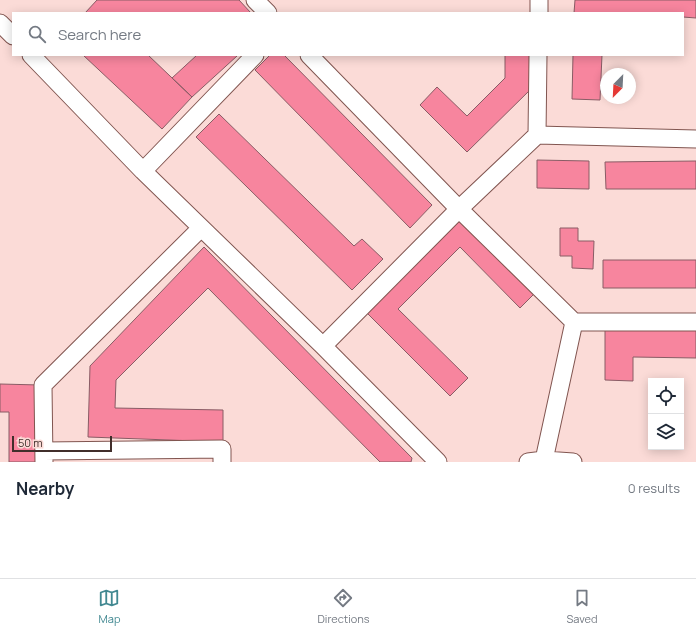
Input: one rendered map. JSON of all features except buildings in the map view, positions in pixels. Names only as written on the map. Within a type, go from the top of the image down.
[{"type":"street","points":[[256,0],[267,12]]},
{"type":"street","points":[[539,0],[539,12]]},
{"type":"street","points":[[0,23],[12,35]]},
{"type":"street","points":[[32,56],[143,171],[323,346],[438,462]]},
{"type":"street","points":[[143,171],[254,56]]},
{"type":"street","points":[[310,56],[459,209],[574,322],[696,322]]},
{"type":"street","points":[[537,135],[538,56]]},
{"type":"street","points":[[323,346],[459,209],[537,135],[696,139]]},
{"type":"street","points":[[201,228],[43,385],[44,457],[222,449],[222,462]]},
{"type":"street","points":[[573,462],[536,461],[574,322]]}]
